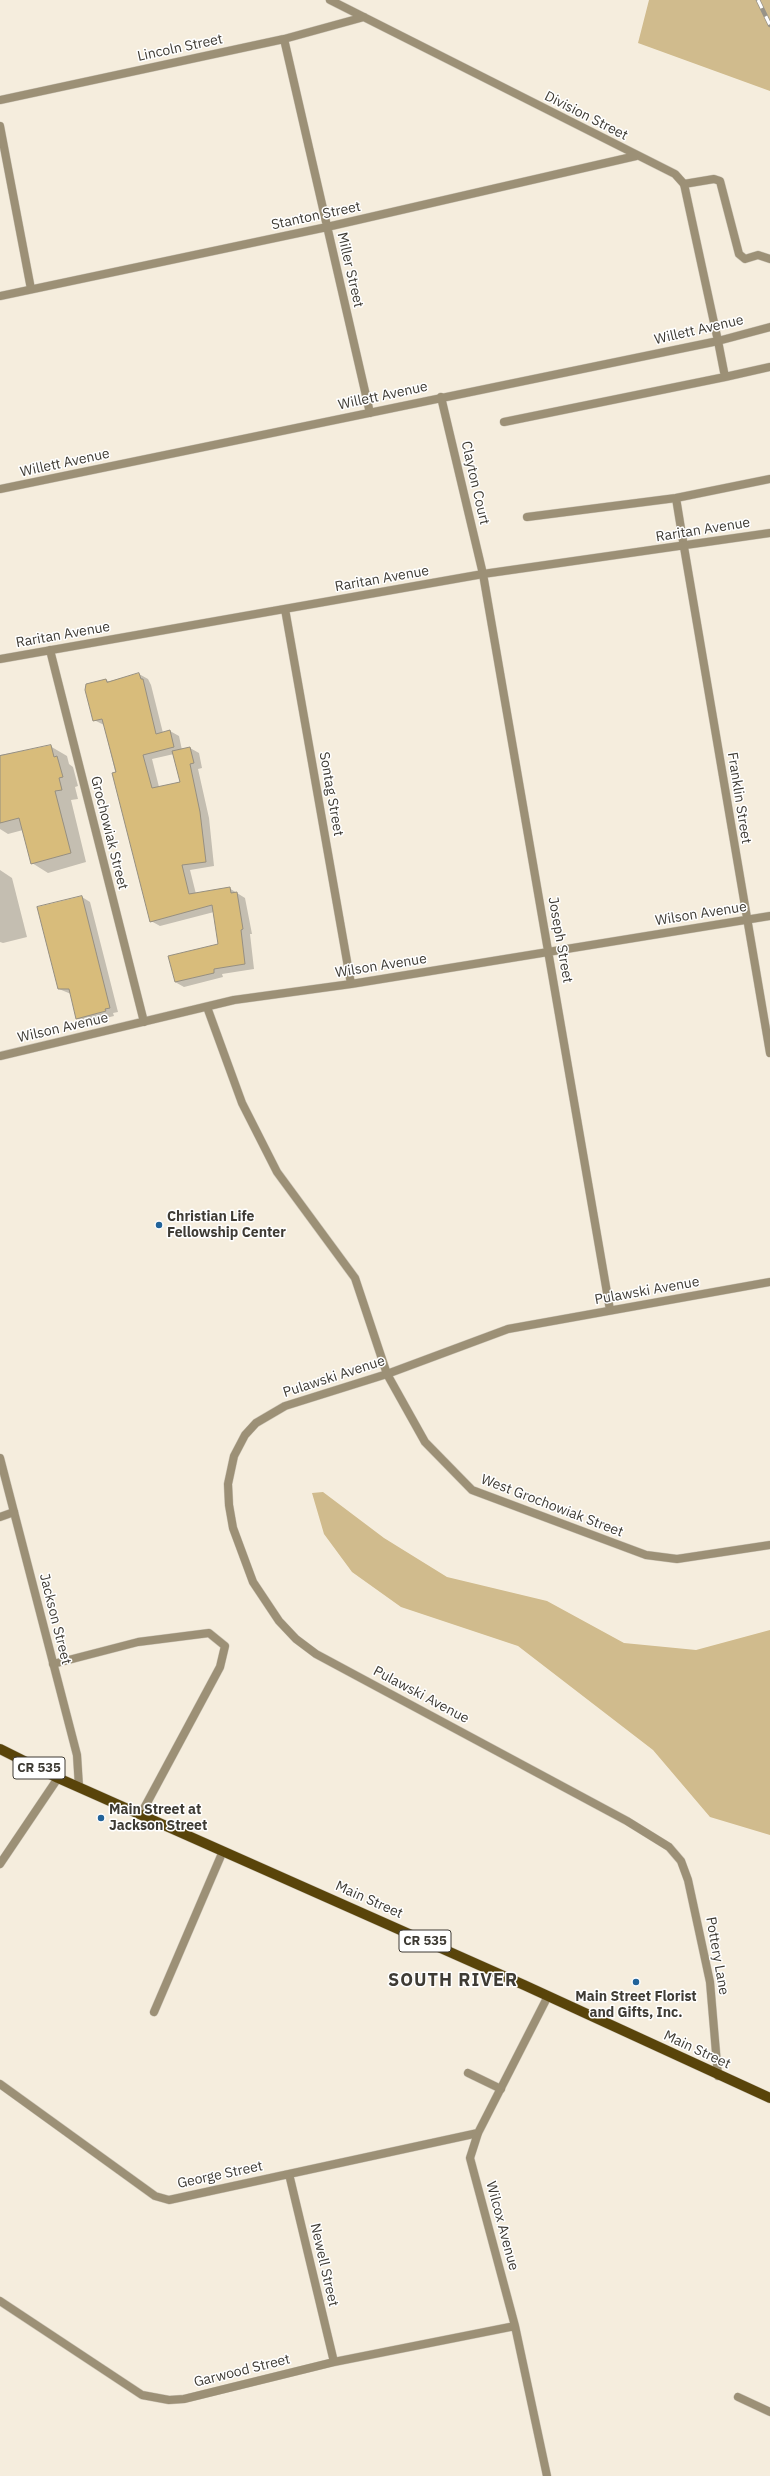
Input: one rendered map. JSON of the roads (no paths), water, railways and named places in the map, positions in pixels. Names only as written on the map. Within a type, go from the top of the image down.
[{"type":"main road","name":"Main Street","points":[[0,1748],[58,1778],[142,1814],[548,1996],[718,2076],[770,2098]]},
{"type":"street","name":"Division Street","points":[[330,0],[636,156],[675,174],[684,184]]},
{"type":"street","name":"Lincoln Street","points":[[0,100],[284,39],[364,17]]},
{"type":"street","name":"Miller Street","points":[[284,39],[326,227],[370,412]]},
{"type":"street","points":[[0,126],[31,289]]},
{"type":"street","name":"Stanton Street","points":[[0,296],[326,227],[636,156]]},
{"type":"street","points":[[725,377],[684,184],[714,179],[720,181],[739,254],[746,259],[758,255],[770,259]]},
{"type":"street","name":"Willett Avenue","points":[[0,489],[718,341],[770,327]]},
{"type":"street","points":[[504,422],[770,367]]},
{"type":"street","name":"Clayton Court","points":[[441,397],[483,574]]},
{"type":"street","points":[[527,517],[676,498],[770,479]]},
{"type":"street","name":"Franklin Street","points":[[676,498],[746,920],[770,1053]]},
{"type":"street","name":"Raritan Avenue","points":[[0,659],[483,574],[684,547],[770,533]]},
{"type":"street","name":"Joseph Street","points":[[483,574],[610,1310]]},
{"type":"street","name":"Sontag Street","points":[[286,609],[351,984]]},
{"type":"street","name":"Grochowiak Street","points":[[50,650],[144,1022]]},
{"type":"street","name":"Wilson Avenue","points":[[0,1056],[234,1000],[351,984],[770,916]]},
{"type":"street","name":"West Grochowiak Street","points":[[207,1007],[242,1103],[277,1172],[356,1278],[387,1374],[425,1442],[472,1490],[646,1555],[677,1559],[770,1545]]},
{"type":"street","name":"Pulawski Avenue","points":[[669,1848],[627,1820],[316,1654],[296,1639],[279,1621],[253,1582],[233,1528],[229,1505],[228,1484],[234,1456],[245,1435],[256,1423],[285,1406],[387,1374],[508,1329],[770,1282]]},
{"type":"street","name":"Jackson Street","points":[[0,1458],[77,1755],[79,1786]]},
{"type":"street","points":[[0,1517],[14,1512]]},
{"type":"street","points":[[53,1664],[138,1642],[209,1633],[225,1646],[220,1667],[142,1814]]},
{"type":"street","points":[[0,1864],[58,1778]]},
{"type":"street","name":"Pottery Lane","points":[[669,1848],[680,1861],[694,1902],[710,1982],[718,2076]]},
{"type":"street","points":[[154,2012],[223,1851]]},
{"type":"street","name":"Wilcox Avenue","points":[[547,2476],[515,2326],[470,2158],[478,2133],[548,1996]]},
{"type":"street","points":[[468,2073],[501,2089]]},
{"type":"street","name":"George Street","points":[[0,2084],[155,2196],[169,2200],[478,2133]]},
{"type":"street","name":"Newell Street","points":[[290,2174],[334,2362]]},
{"type":"street","name":"Garwood Street","points":[[0,2301],[142,2395],[158,2399],[184,2399],[334,2362],[515,2326]]},
{"type":"street","points":[[738,2397],[770,2412]]},
{"type":"railway","points":[[758,0],[770,25]]},
{"type":"place","name":"Christian Life Fellowship Center","points":[[159,1225]]},
{"type":"place","name":"Main Street at Jackson Street","points":[[101,1818]]},
{"type":"place","name":"Main Street Florist and Gifts, Inc.","points":[[636,1982]]},
{"type":"district","name":"SOUTH RIVER","points":[[453,1981]]}]
